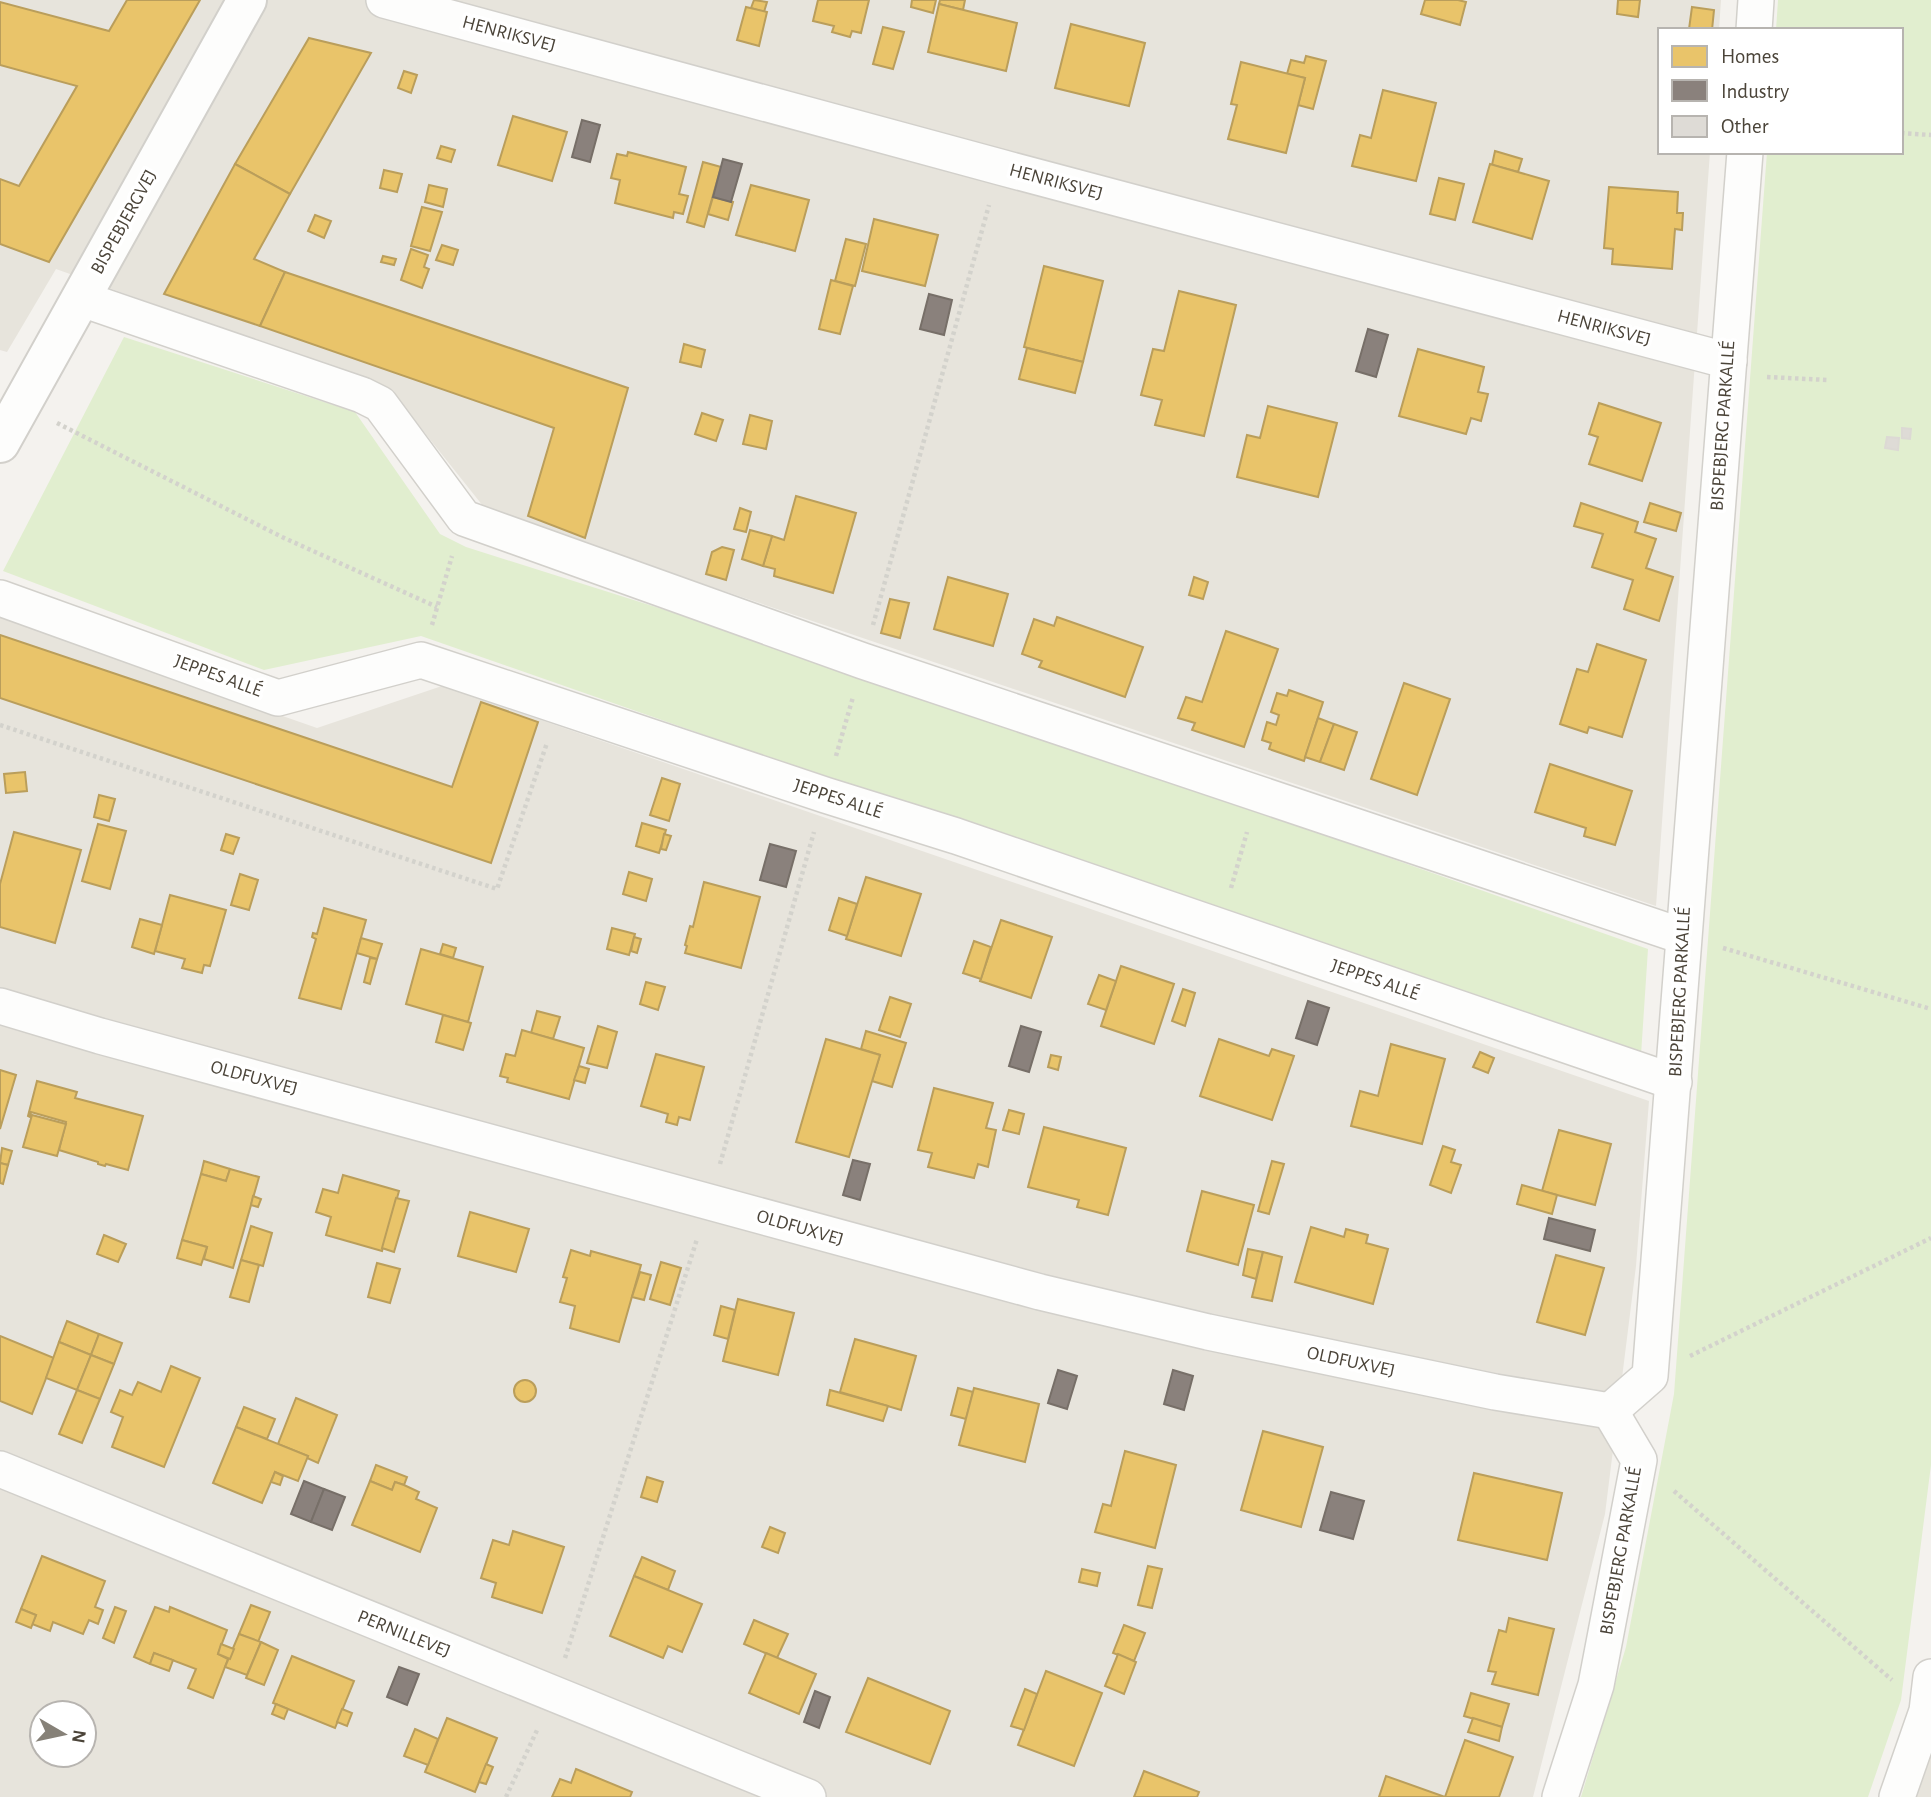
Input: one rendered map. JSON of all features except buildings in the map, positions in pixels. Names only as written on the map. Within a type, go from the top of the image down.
[{"type":"street","name":"BISPEBJERGVEJ","points":[[0,442],[247,0]]},
{"type":"street","name":"HENRIKSVEJ","points":[[384,0],[1728,367]]},
{"type":"street","points":[[1754,28],[1756,0]]},
{"type":"street","name":"BISPEBJERG PARKALLÉ","points":[[1650,1376],[1674,1082],[1682,936],[1745,154]]},
{"type":"street","points":[[82,299],[362,395],[380,404],[464,518],[863,661],[1682,936]]},
{"type":"street","name":"JEPPES ALLÉ","points":[[0,598],[278,698],[421,660],[956,836],[1674,1082]]},
{"type":"street","name":"OLDFUXVEJ","points":[[0,1006],[100,1036],[1040,1292],[1195,1329],[1495,1392],[1610,1411]]},
{"type":"street","points":[[1610,1411],[1650,1376]]},
{"type":"street","name":"BISPEBJERG PARKALLÉ","points":[[1560,1797],[1596,1685],[1639,1460],[1610,1411]]},
{"type":"street","name":"PERNILLEVEJ","points":[[0,1469],[808,1797]]},
{"type":"street","points":[[1897,1797],[1929,1694]]},
{"type":"path","points":[[1903,133],[1931,135]]},
{"type":"path","points":[[506,1797],[553,1695],[709,1201],[1000,167]]},
{"type":"path","points":[[1728,367],[1828,380]]},
{"type":"path","points":[[22,406],[282,537],[437,607]]},
{"type":"path","points":[[421,660],[464,518]]},
{"type":"path","points":[[0,725],[497,889],[560,706]]},
{"type":"path","points":[[1219,927],[1258,794]]},
{"type":"path","points":[[1682,936],[1931,1009]]},
{"type":"path","points":[[1650,1376],[1931,1238]]},
{"type":"path","points":[[1639,1460],[1929,1694]]},
{"type":"shaded area","points":[[0,0],[1721,0],[1719,28],[1658,28],[1658,154],[1710,154],[1656,906],[487,511],[389,388],[56,269],[7,352],[0,350]]},
{"type":"shaded area","points":[[0,617],[317,728],[442,686],[1649,1101],[1636,1266],[1605,1514],[1533,1797],[0,1797]]},
{"type":"shaded area","points":[[1931,1737],[1931,1797],[1911,1797]]},
{"type":"green space","points":[[1778,0],[1931,0],[1931,1465],[1901,1700],[1868,1797],[1581,1797],[1626,1647],[1674,1394],[1767,154],[1903,154],[1903,28],[1776,28]]},
{"type":"green space","points":[[124,337],[355,412],[440,534],[466,547],[874,676],[1648,949],[1641,1055],[845,784],[421,636],[264,670],[3,571]]}]
